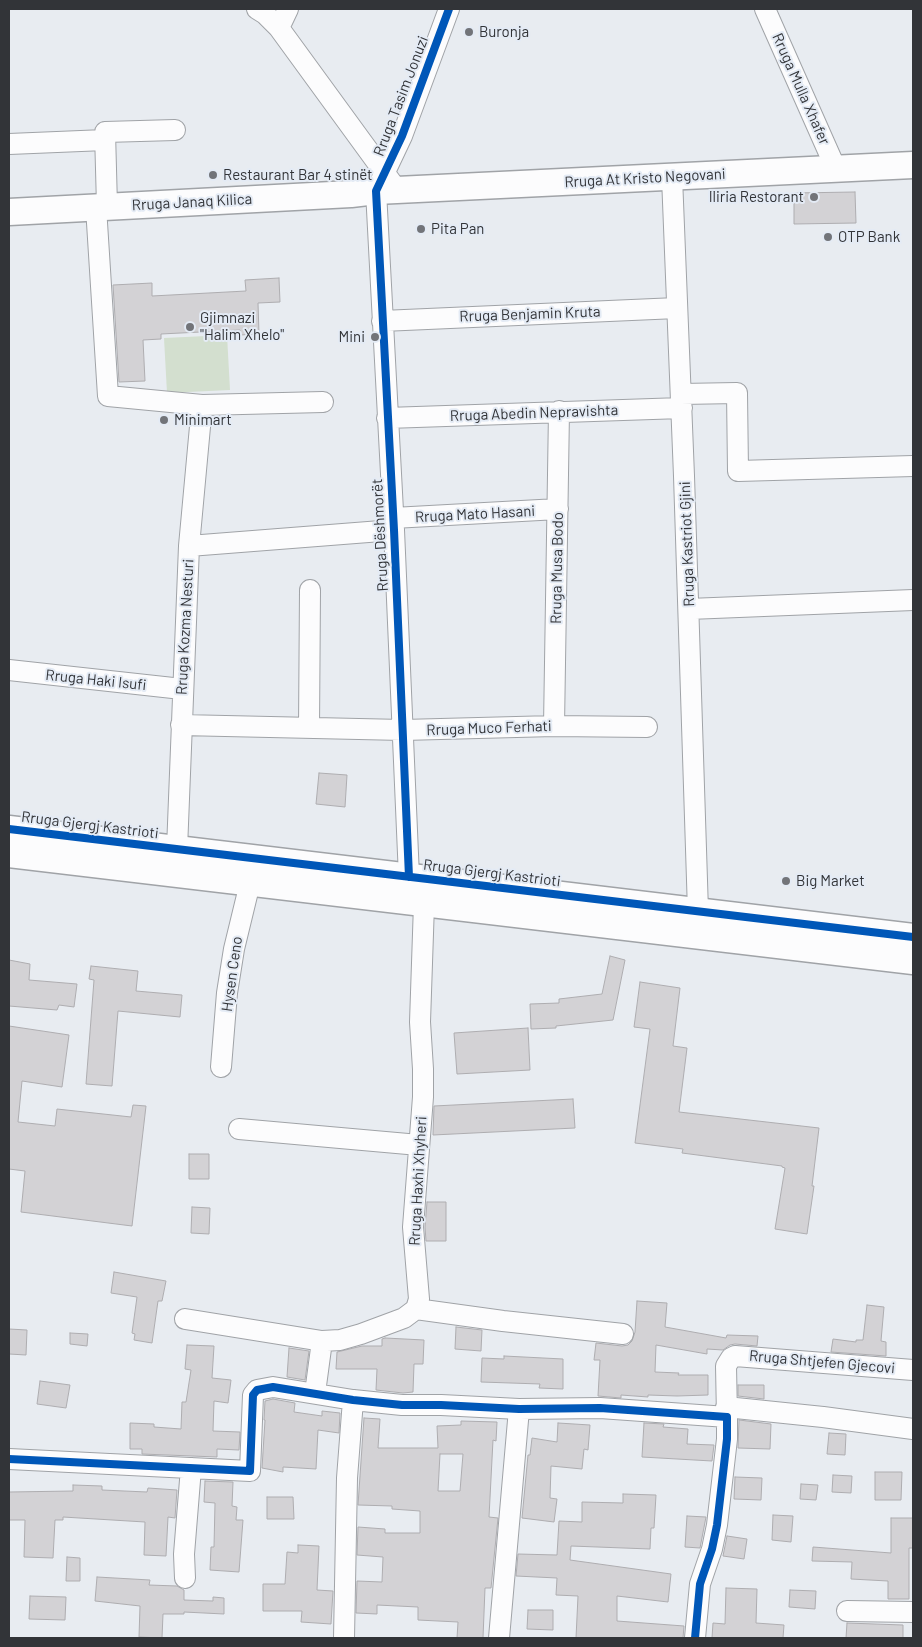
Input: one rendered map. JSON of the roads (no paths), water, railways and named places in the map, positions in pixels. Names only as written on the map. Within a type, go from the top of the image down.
[{"type":"main road","name":"Rruga At Kristo Negovani","points":[[386,185],[672,177],[913,165]]},
{"type":"main road","name":"Rruga Janaq Kilica","points":[[9,212],[351,194],[386,185]]},
{"type":"main road","name":"Rruga Gjergj Kastrioti","points":[[9,829],[913,937]]},
{"type":"main road","points":[[9,854],[424,904],[698,934],[913,961]]},
{"type":"street","points":[[257,9],[279,28],[386,185]]},
{"type":"street","points":[[279,28],[288,9]]},
{"type":"street","name":"Rruga Tasim Jonuzi","points":[[386,185],[402,136],[450,9]]},
{"type":"street","name":"Rruga Mulla Xhafer","points":[[766,9],[836,169]]},
{"type":"street","points":[[175,130],[104,132],[101,207],[108,396],[202,405],[323,402]]},
{"type":"street","points":[[9,144],[105,140]]},
{"type":"street","name":"Rruga Kastriot Gjini","points":[[672,177],[689,609],[698,911]]},
{"type":"street","name":"Rruga Dëshmorët","points":[[386,185],[382,321],[394,524],[409,877]]},
{"type":"street","name":"Rruga Benjamin Kruta","points":[[382,321],[677,308]]},
{"type":"street","name":"Rruga Abedin Nepravishta","points":[[387,418],[559,411],[681,401],[736,393],[738,471],[913,466]]},
{"type":"street","name":"Rruga Kozma Nesturi","points":[[177,849],[189,546],[202,405]]},
{"type":"street","name":"Rruga Musa Bodo","points":[[554,726],[559,411]]},
{"type":"street","name":"Rruga Mato Hasani","points":[[189,546],[558,509]]},
{"type":"street","points":[[309,728],[310,590]]},
{"type":"street","points":[[689,609],[913,600]]},
{"type":"street","name":"Rruga Haki Isufi","points":[[9,670],[182,689]]},
{"type":"street","name":"Rruga Muco Ferhati","points":[[181,725],[403,730],[554,726],[647,727]]},
{"type":"street","name":"Hysen Ceno","points":[[221,1067],[227,993],[234,949],[250,882]]},
{"type":"street","name":"Rruga Haxhi Xhyheri","points":[[416,1309],[418,1290],[413,1227],[423,1097],[420,1022],[424,904]]},
{"type":"street","points":[[239,1129],[419,1145]]},
{"type":"street","points":[[185,1319],[322,1341],[340,1340],[361,1334],[404,1318],[416,1309],[623,1334]]},
{"type":"street","points":[[315,1393],[322,1341]]},
{"type":"street","name":"Rruga Shtjefen Gjecovi","points":[[726,1412],[726,1366],[731,1358],[735,1356],[913,1370]]},
{"type":"street","points":[[9,1459],[250,1471],[253,1395],[257,1390],[273,1388],[402,1405],[726,1412],[823,1417],[913,1429]]},
{"type":"street","points":[[344,1638],[347,1478],[353,1400]]},
{"type":"street","points":[[498,1638],[519,1409]]},
{"type":"street","points":[[695,1638],[700,1584],[712,1550],[718,1525],[727,1439],[726,1412]]},
{"type":"street","points":[[185,1578],[184,1554],[191,1468]]},
{"type":"street","points":[[847,1611],[913,1612]]},
{"type":"place","name":"Buronja","points":[[469,32]]},
{"type":"place","name":"Restaurant Bar 4 stinët","points":[[213,175]]},
{"type":"place","name":"Iliria Restorant","points":[[814,197]]},
{"type":"place","name":"Pita Pan","points":[[421,229]]},
{"type":"place","name":"OTP Bank","points":[[828,237]]},
{"type":"place","name":"Gjimnazi \"Halim Xhelo\"","points":[[190,327]]},
{"type":"place","name":"Mini","points":[[375,337]]},
{"type":"place","name":"Minimart","points":[[164,420]]},
{"type":"place","name":"Big Market","points":[[786,881]]}]
